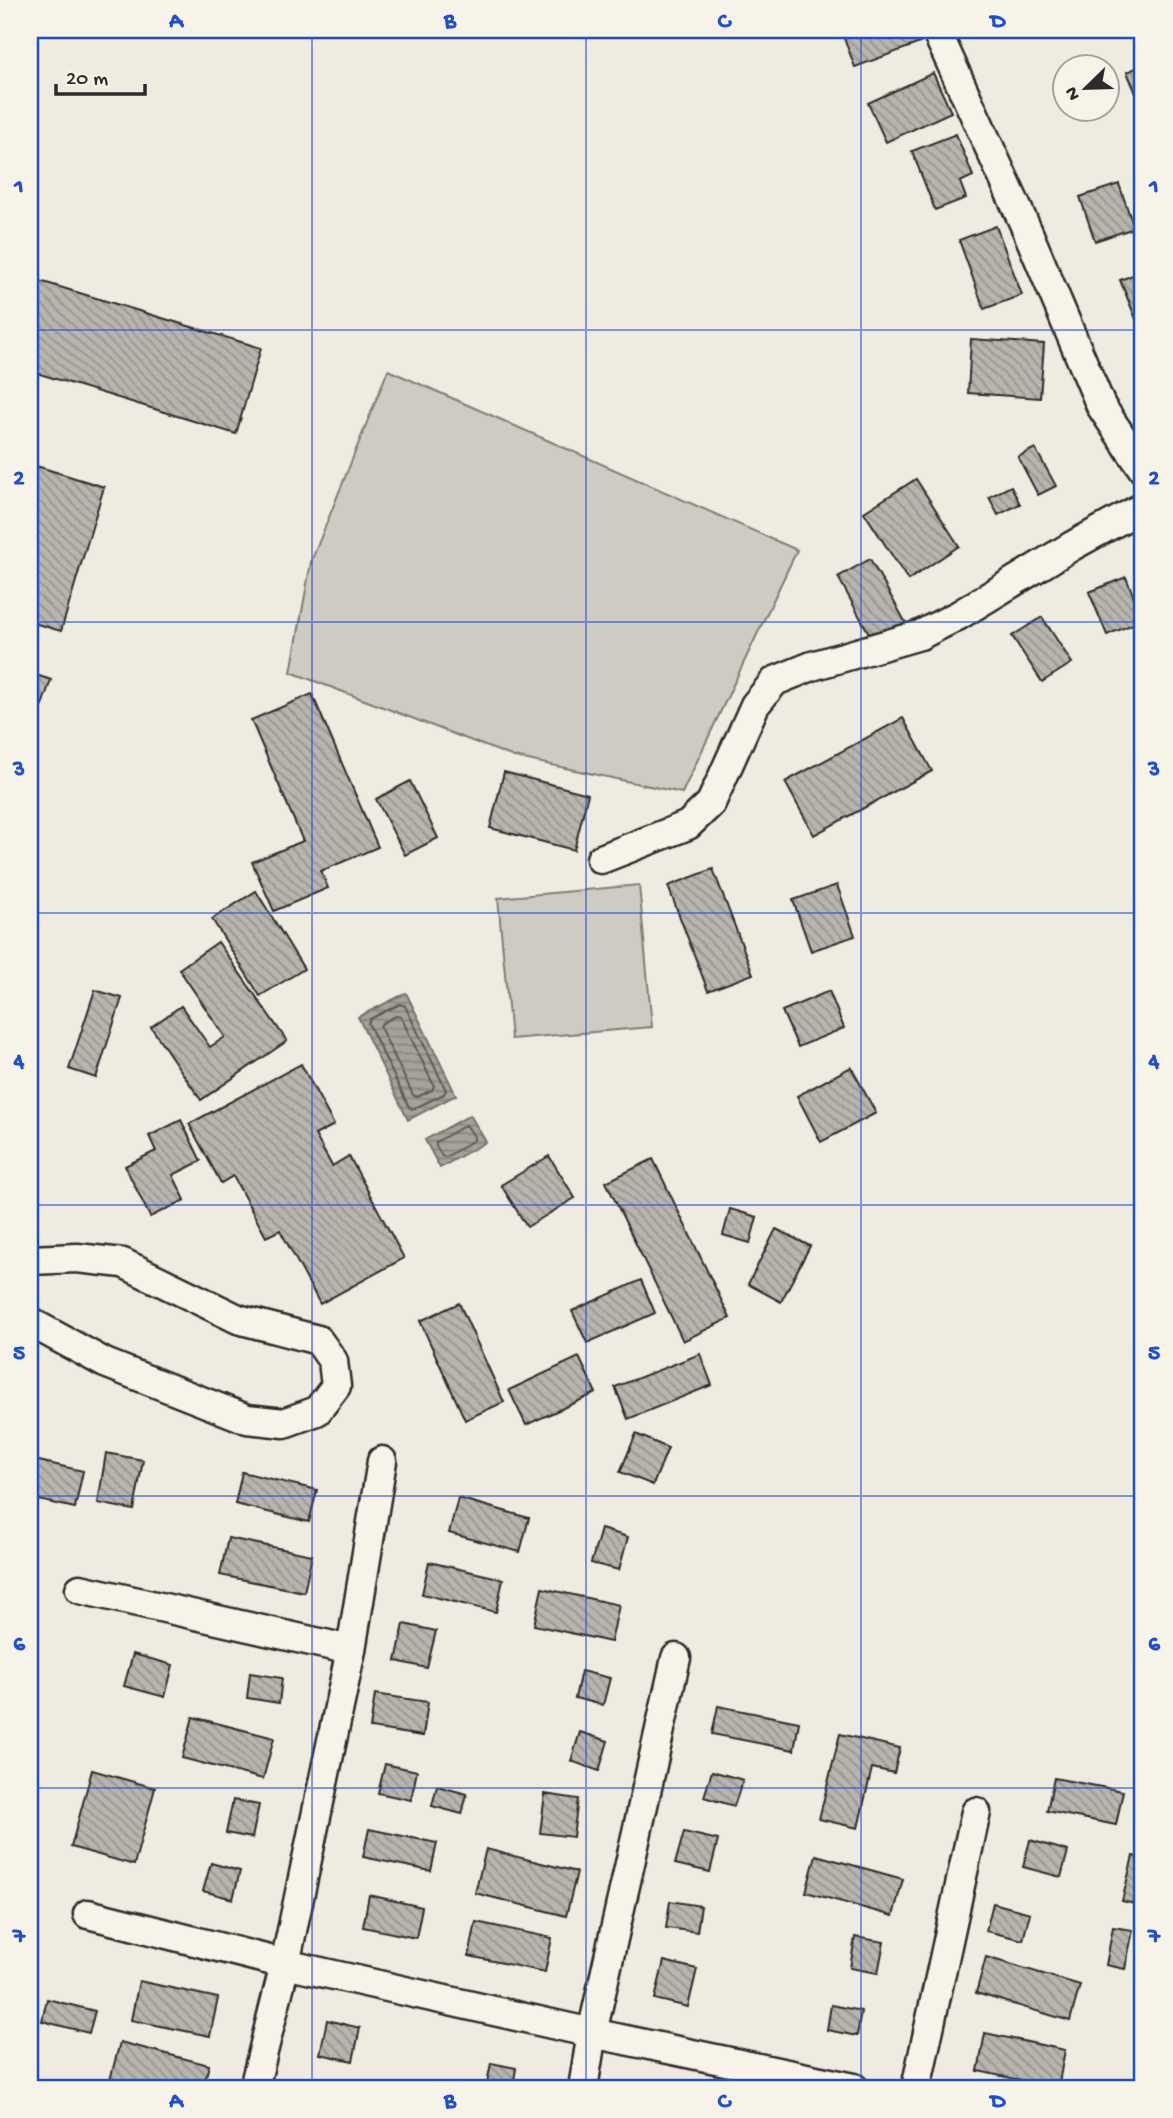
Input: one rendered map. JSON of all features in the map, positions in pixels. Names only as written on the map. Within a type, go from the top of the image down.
[{"type":"street","points":[[936,30],[1027,230],[1101,406],[1143,469]]},
{"type":"street","points":[[601,859],[688,825],[711,803],[755,705],[775,681],[812,666],[920,635],[959,615],[1072,546],[1143,508]]},
{"type":"street","points":[[30,1260],[77,1258],[123,1263],[238,1319],[318,1340],[332,1361],[336,1386],[317,1411],[284,1423],[247,1419],[105,1363],[30,1322]]},
{"type":"street","points":[[254,2088],[285,1964],[351,1650],[382,1461]]},
{"type":"street","points":[[80,1589],[351,1650]]},
{"type":"street","points":[[583,2088],[592,2034],[677,1658]]},
{"type":"street","points":[[916,2088],[976,1812]]},
{"type":"street","points":[[88,1914],[285,1964],[592,2034],[854,2088]]},
{"type":"shaded area","points":[[388,370],[797,550],[682,793],[514,757],[291,672],[311,562]]},
{"type":"shaded area","points":[[639,885],[652,1027],[511,1039],[498,898]]},
{"type":"water","points":[[406,993],[456,1095],[408,1120],[358,1017]]},
{"type":"water","points":[[470,1115],[486,1142],[440,1168],[425,1140]]},
{"type":"building","points":[[868,30],[915,30],[920,43],[855,67],[844,38]]},
{"type":"building","points":[[1143,65],[1143,110],[1127,72]]},
{"type":"building","points":[[933,73],[951,112],[886,142],[868,103]]},
{"type":"building","points":[[956,134],[973,176],[960,182],[966,198],[935,210],[912,151]]},
{"type":"building","points":[[1119,184],[1134,228],[1095,241],[1080,197]]},
{"type":"building","points":[[996,226],[1022,295],[984,309],[959,240]]},
{"type":"building","points":[[1143,271],[1143,336],[1120,280]]},
{"type":"building","points":[[30,278],[261,348],[236,434],[30,371]]},
{"type":"building","points":[[971,339],[1044,344],[1040,398],[968,393]]},
{"type":"building","points":[[1035,448],[1056,486],[1038,495],[1018,457]]},
{"type":"building","points":[[30,464],[104,487],[61,631],[30,622]]},
{"type":"building","points":[[916,479],[959,546],[908,580],[864,512]]},
{"type":"building","points":[[1011,486],[1020,504],[998,515],[989,497]]},
{"type":"building","points":[[870,559],[906,623],[873,641],[838,577]]},
{"type":"building","points":[[1126,577],[1143,620],[1107,635],[1089,592]]},
{"type":"building","points":[[1042,617],[1072,663],[1042,682],[1012,636]]},
{"type":"building","points":[[30,673],[51,680],[30,739]]},
{"type":"building","points":[[312,694],[378,847],[321,871],[328,888],[274,911],[252,862],[303,841],[251,720]]},
{"type":"building","points":[[903,718],[932,771],[814,835],[785,782]]},
{"type":"building","points":[[504,772],[588,794],[574,850],[490,828]]},
{"type":"building","points":[[410,781],[438,838],[405,855],[376,799]]},
{"type":"building","points":[[713,869],[753,974],[708,991],[668,886]]},
{"type":"building","points":[[837,885],[855,936],[811,951],[793,900]]},
{"type":"building","points":[[256,891],[304,969],[260,996],[212,919]]},
{"type":"building","points":[[218,942],[287,1041],[201,1100],[151,1027],[181,1006],[210,1047],[225,1037],[179,969]]},
{"type":"building","points":[[95,990],[122,998],[96,1078],[69,1069]]},
{"type":"building","points":[[829,991],[844,1028],[798,1047],[782,1011]]},
{"type":"building","points":[[301,1064],[334,1125],[315,1135],[332,1166],[349,1156],[404,1258],[320,1304],[280,1230],[266,1237],[233,1176],[221,1183],[189,1124]]},
{"type":"building","points":[[851,1067],[876,1113],[821,1142],[797,1096]]},
{"type":"building","points":[[181,1120],[201,1161],[173,1175],[185,1200],[150,1217],[125,1166],[156,1151],[149,1136]]},
{"type":"building","points":[[549,1156],[575,1198],[527,1227],[501,1185]]},
{"type":"building","points":[[653,1159],[730,1318],[683,1341],[606,1182]]},
{"type":"building","points":[[730,1209],[757,1217],[750,1243],[723,1235]]},
{"type":"building","points":[[776,1229],[810,1246],[781,1302],[748,1284]]},
{"type":"building","points":[[641,1280],[655,1313],[587,1343],[572,1311]]},
{"type":"building","points":[[459,1303],[504,1402],[465,1420],[420,1321]]},
{"type":"building","points":[[700,1354],[712,1385],[628,1419],[615,1387]]},
{"type":"building","points":[[579,1357],[596,1393],[526,1425],[509,1390]]},
{"type":"building","points":[[636,1434],[668,1448],[653,1485],[620,1472]]},
{"type":"building","points":[[106,1453],[143,1460],[134,1510],[98,1503]]},
{"type":"building","points":[[30,1459],[83,1471],[75,1508],[30,1498]]},
{"type":"building","points":[[242,1472],[317,1490],[309,1522],[235,1504]]},
{"type":"building","points":[[458,1498],[529,1518],[520,1552],[449,1533]]},
{"type":"building","points":[[601,1529],[628,1537],[619,1570],[591,1563]]},
{"type":"building","points":[[228,1538],[312,1555],[304,1592],[220,1575]]},
{"type":"building","points":[[429,1562],[503,1579],[496,1612],[422,1594]]},
{"type":"building","points":[[542,1588],[619,1605],[611,1642],[534,1625]]},
{"type":"building","points":[[404,1624],[436,1631],[427,1668],[396,1661]]},
{"type":"building","points":[[133,1654],[173,1665],[165,1697],[124,1686]]},
{"type":"building","points":[[581,1671],[610,1678],[603,1705],[575,1698]]},
{"type":"building","points":[[250,1673],[282,1678],[279,1703],[247,1698]]},
{"type":"building","points":[[375,1694],[428,1702],[423,1736],[370,1728]]},
{"type":"building","points":[[718,1706],[799,1722],[794,1750],[712,1734]]},
{"type":"building","points":[[193,1717],[274,1738],[263,1779],[182,1758]]},
{"type":"building","points":[[580,1732],[608,1741],[599,1771],[571,1761]]},
{"type":"building","points":[[840,1734],[900,1748],[894,1773],[872,1768],[858,1828],[819,1819]]},
{"type":"building","points":[[385,1764],[417,1771],[411,1800],[378,1793]]},
{"type":"building","points":[[92,1770],[155,1788],[134,1865],[71,1847]]},
{"type":"building","points":[[712,1771],[743,1780],[734,1806],[704,1797]]},
{"type":"building","points":[[1054,1778],[1123,1791],[1116,1825],[1047,1811]]},
{"type":"building","points":[[437,1786],[467,1794],[462,1814],[432,1806]]},
{"type":"building","points":[[545,1794],[578,1799],[573,1837],[540,1833]]},
{"type":"building","points":[[233,1800],[259,1805],[252,1838],[226,1833]]},
{"type":"building","points":[[369,1829],[437,1843],[431,1871],[363,1857]]},
{"type":"building","points":[[684,1832],[718,1840],[710,1872],[675,1864]]},
{"type":"building","points":[[1030,1840],[1068,1851],[1061,1877],[1023,1867]]},
{"type":"building","points":[[486,1849],[577,1872],[566,1916],[475,1893]]},
{"type":"building","points":[[816,1855],[903,1879],[893,1916],[806,1892]]},
{"type":"building","points":[[1133,1856],[1143,1858],[1143,1906],[1122,1901]]},
{"type":"building","points":[[211,1863],[240,1871],[233,1899],[203,1891]]},
{"type":"building","points":[[369,1895],[422,1907],[416,1938],[363,1927]]},
{"type":"building","points":[[670,1901],[701,1906],[697,1932],[666,1928]]},
{"type":"building","points":[[993,1903],[1030,1913],[1023,1940],[986,1931]]},
{"type":"building","points":[[476,1922],[552,1938],[545,1972],[469,1956]]},
{"type":"building","points":[[1113,1927],[1133,1930],[1125,1969],[1106,1965]]},
{"type":"building","points":[[855,1937],[884,1942],[878,1973],[850,1968]]},
{"type":"building","points":[[986,1957],[1080,1985],[1070,2021],[976,1993]]},
{"type":"building","points":[[664,1961],[697,1969],[688,2007],[655,1999]]},
{"type":"building","points":[[139,1981],[218,1998],[210,2036],[131,2020]]},
{"type":"building","points":[[47,1999],[95,2011],[89,2033],[42,2021]]},
{"type":"building","points":[[831,2005],[861,2011],[857,2036],[827,2030]]},
{"type":"building","points":[[327,2020],[360,2028],[353,2061],[320,2054]]},
{"type":"building","points":[[985,2033],[1065,2050],[1058,2088],[978,2071]]},
{"type":"building","points":[[120,2042],[209,2065],[203,2088],[124,2088],[109,2084]]},
{"type":"building","points":[[491,2063],[516,2068],[513,2088],[486,2088]]}]
